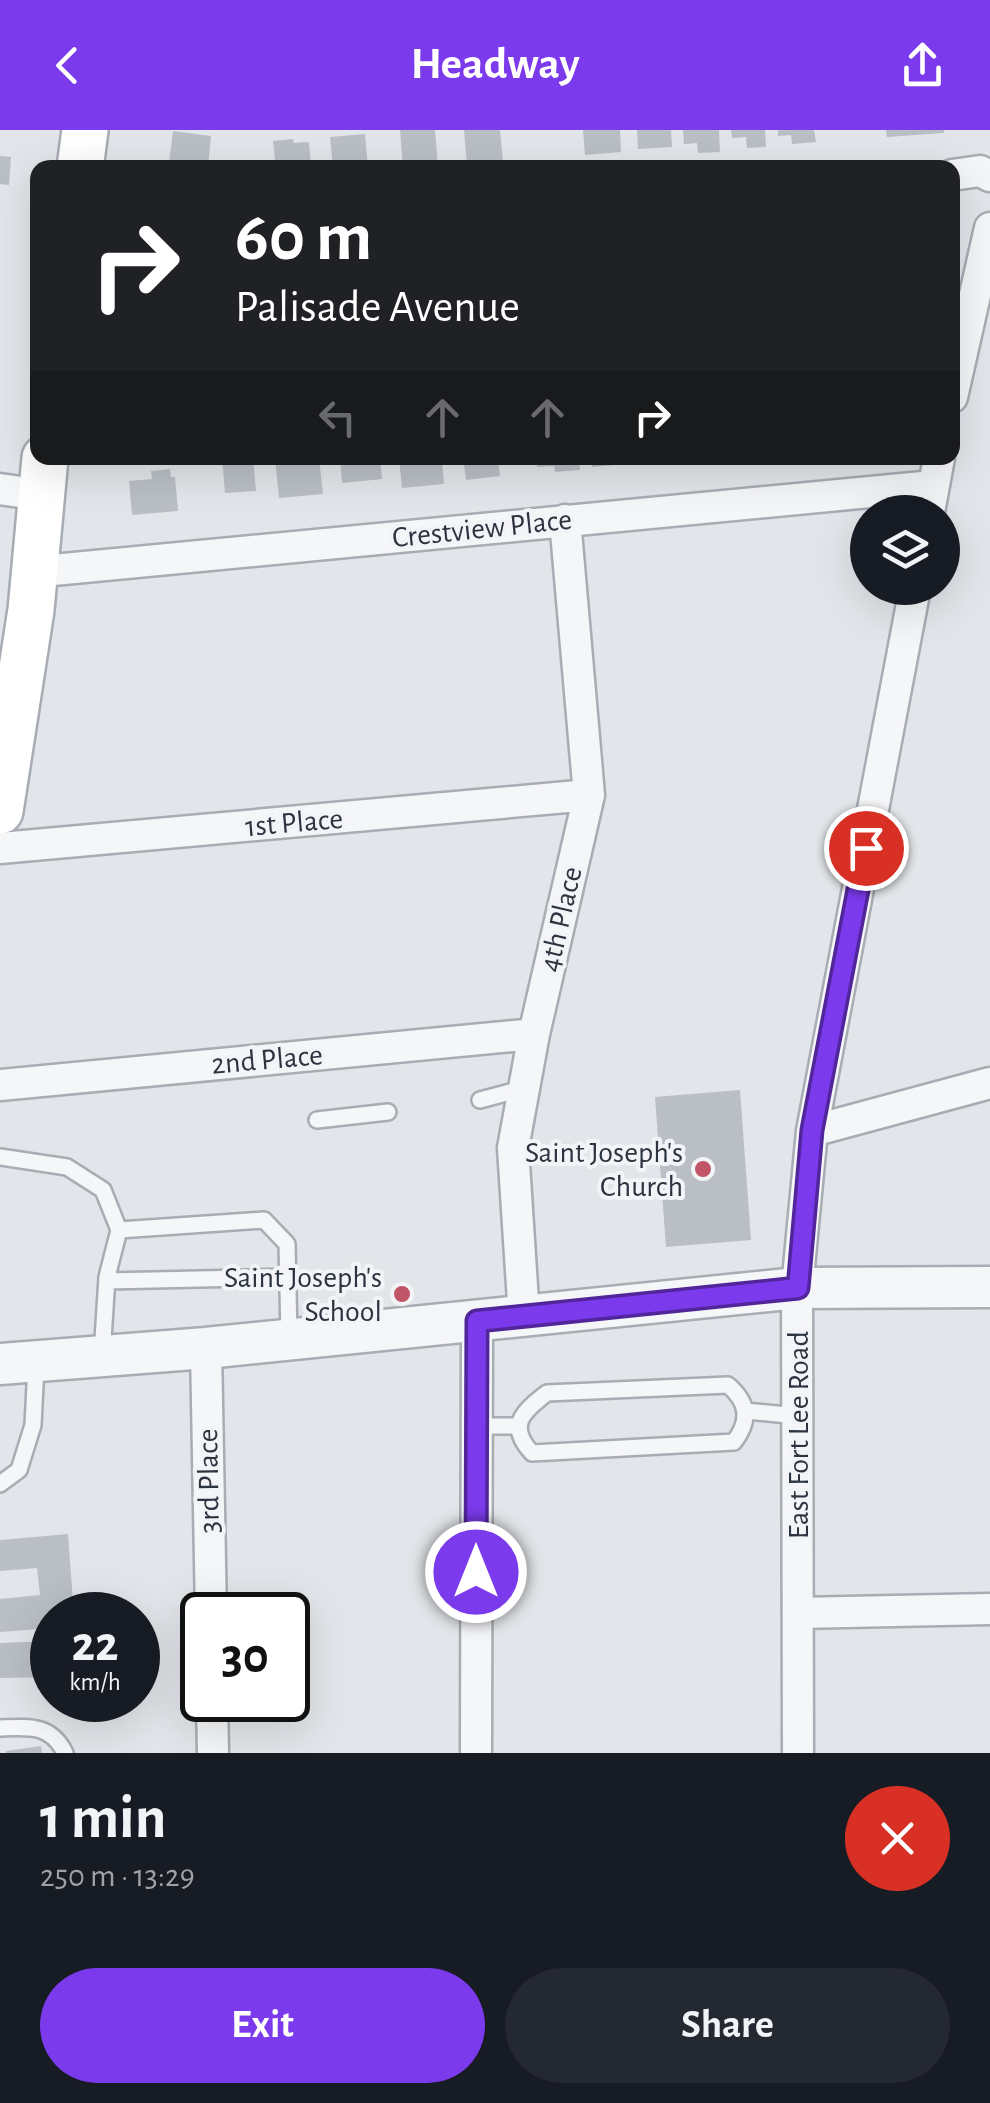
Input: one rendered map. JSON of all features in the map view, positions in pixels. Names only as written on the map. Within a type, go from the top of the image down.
[{"type":"main road","points":[[81,160],[85,130]]},
{"type":"main road","points":[[0,811],[31,610],[29,481]]},
{"type":"street","points":[[960,173],[980,171],[990,176]]},
{"type":"street","points":[[960,361],[990,228]]},
{"type":"street","name":"Crestview Place","points":[[32,572],[934,485]]},
{"type":"street","name":"4th Place","points":[[524,1317],[513,1148],[534,1034],[588,795],[565,520]]},
{"type":"street","name":"East Fort Lee Road","points":[[798,1753],[798,1288],[812,1130],[913,605]]},
{"type":"street","name":"1st Place","points":[[0,848],[588,795]]},
{"type":"street","name":"2nd Place","points":[[0,1085],[534,1034]]},
{"type":"street","points":[[812,1130],[990,1083]]},
{"type":"street","points":[[18,1362],[206,1348],[798,1288],[990,1287]]},
{"type":"street","points":[[476,1753],[477,1321]]},
{"type":"street","name":"3rd Place","points":[[206,1348],[210,1592]]},
{"type":"street","points":[[798,1613],[990,1609]]},
{"type":"street","points":[[212,1722],[213,1753]]},
{"type":"lane","points":[[480,1100],[525,1088]]},
{"type":"lane","points":[[317,1120],[388,1112]]},
{"type":"lane","points":[[0,1157],[67,1167],[103,1190],[119,1230],[107,1281],[102,1356]]},
{"type":"lane","points":[[119,1230],[264,1220],[287,1244],[288,1340]]},
{"type":"lane","points":[[107,1281],[288,1278]]},
{"type":"lane","points":[[0,1484],[19,1470],[33,1425],[18,1362]]},
{"type":"lane","points":[[728,1385],[738,1393],[746,1411],[745,1428],[734,1442],[532,1453],[521,1441],[519,1426],[524,1411],[547,1393],[728,1385]]},
{"type":"lane","points":[[746,1411],[798,1416]]},
{"type":"lane","points":[[477,1426],[519,1426]]},
{"type":"lane","points":[[0,1728],[35,1727],[50,1731],[65,1753]]},
{"type":"building","points":[[400,130],[435,130],[437,160],[402,160]]},
{"type":"building","points":[[464,130],[500,130],[503,160],[467,160]]},
{"type":"building","points":[[583,130],[620,130],[621,152],[585,155]]},
{"type":"building","points":[[637,130],[671,130],[672,147],[638,149]]},
{"type":"building","points":[[683,130],[719,130],[720,152],[698,153],[697,143],[684,144]]},
{"type":"building","points":[[731,130],[765,130],[766,147],[747,148],[746,137],[732,138]]},
{"type":"building","points":[[778,130],[814,130],[816,142],[792,144],[791,135],[778,136]]},
{"type":"building","points":[[886,130],[944,130],[944,133],[887,137]]},
{"type":"building","points":[[173,131],[211,136],[209,160],[169,160]]},
{"type":"building","points":[[365,134],[367,160],[332,160],[330,137]]},
{"type":"building","points":[[273,141],[309,142],[310,160],[275,160]]},
{"type":"building","points":[[0,156],[11,157],[9,185],[0,184]]},
{"type":"building","points":[[223,465],[254,465],[256,491],[225,493]]},
{"type":"building","points":[[276,465],[320,465],[323,494],[279,498]]},
{"type":"building","points":[[341,465],[381,465],[382,479],[342,483]]},
{"type":"building","points":[[400,465],[442,465],[444,484],[402,488]]},
{"type":"building","points":[[464,465],[499,465],[500,476],[466,480]]},
{"type":"building","points":[[537,465],[580,465],[580,470],[555,472],[554,466]]},
{"type":"building","points":[[170,469],[171,477],[175,477],[178,511],[132,515],[129,481],[152,479],[151,471]]},
{"type":"building","name":"Saint Joseph's Church","points":[[740,1090],[751,1240],[666,1247],[655,1097]]},
{"type":"building","points":[[68,1534],[72,1592],[40,1592],[37,1568],[0,1571],[0,1540]]},
{"type":"building","points":[[30,1596],[30,1630],[0,1632],[0,1599]]},
{"type":"building","points":[[30,1642],[30,1677],[0,1678],[0,1643]]},
{"type":"building","points":[[41,1746],[42,1753],[6,1753],[6,1751]]},
{"type":"place","name":"Saint Joseph's Church","points":[[703,1169]]},
{"type":"place","name":"Saint Joseph's School","points":[[402,1294]]},
{"type":"route","points":[[476,1572],[477,1321],[798,1288],[812,1130],[866,848]]}]
